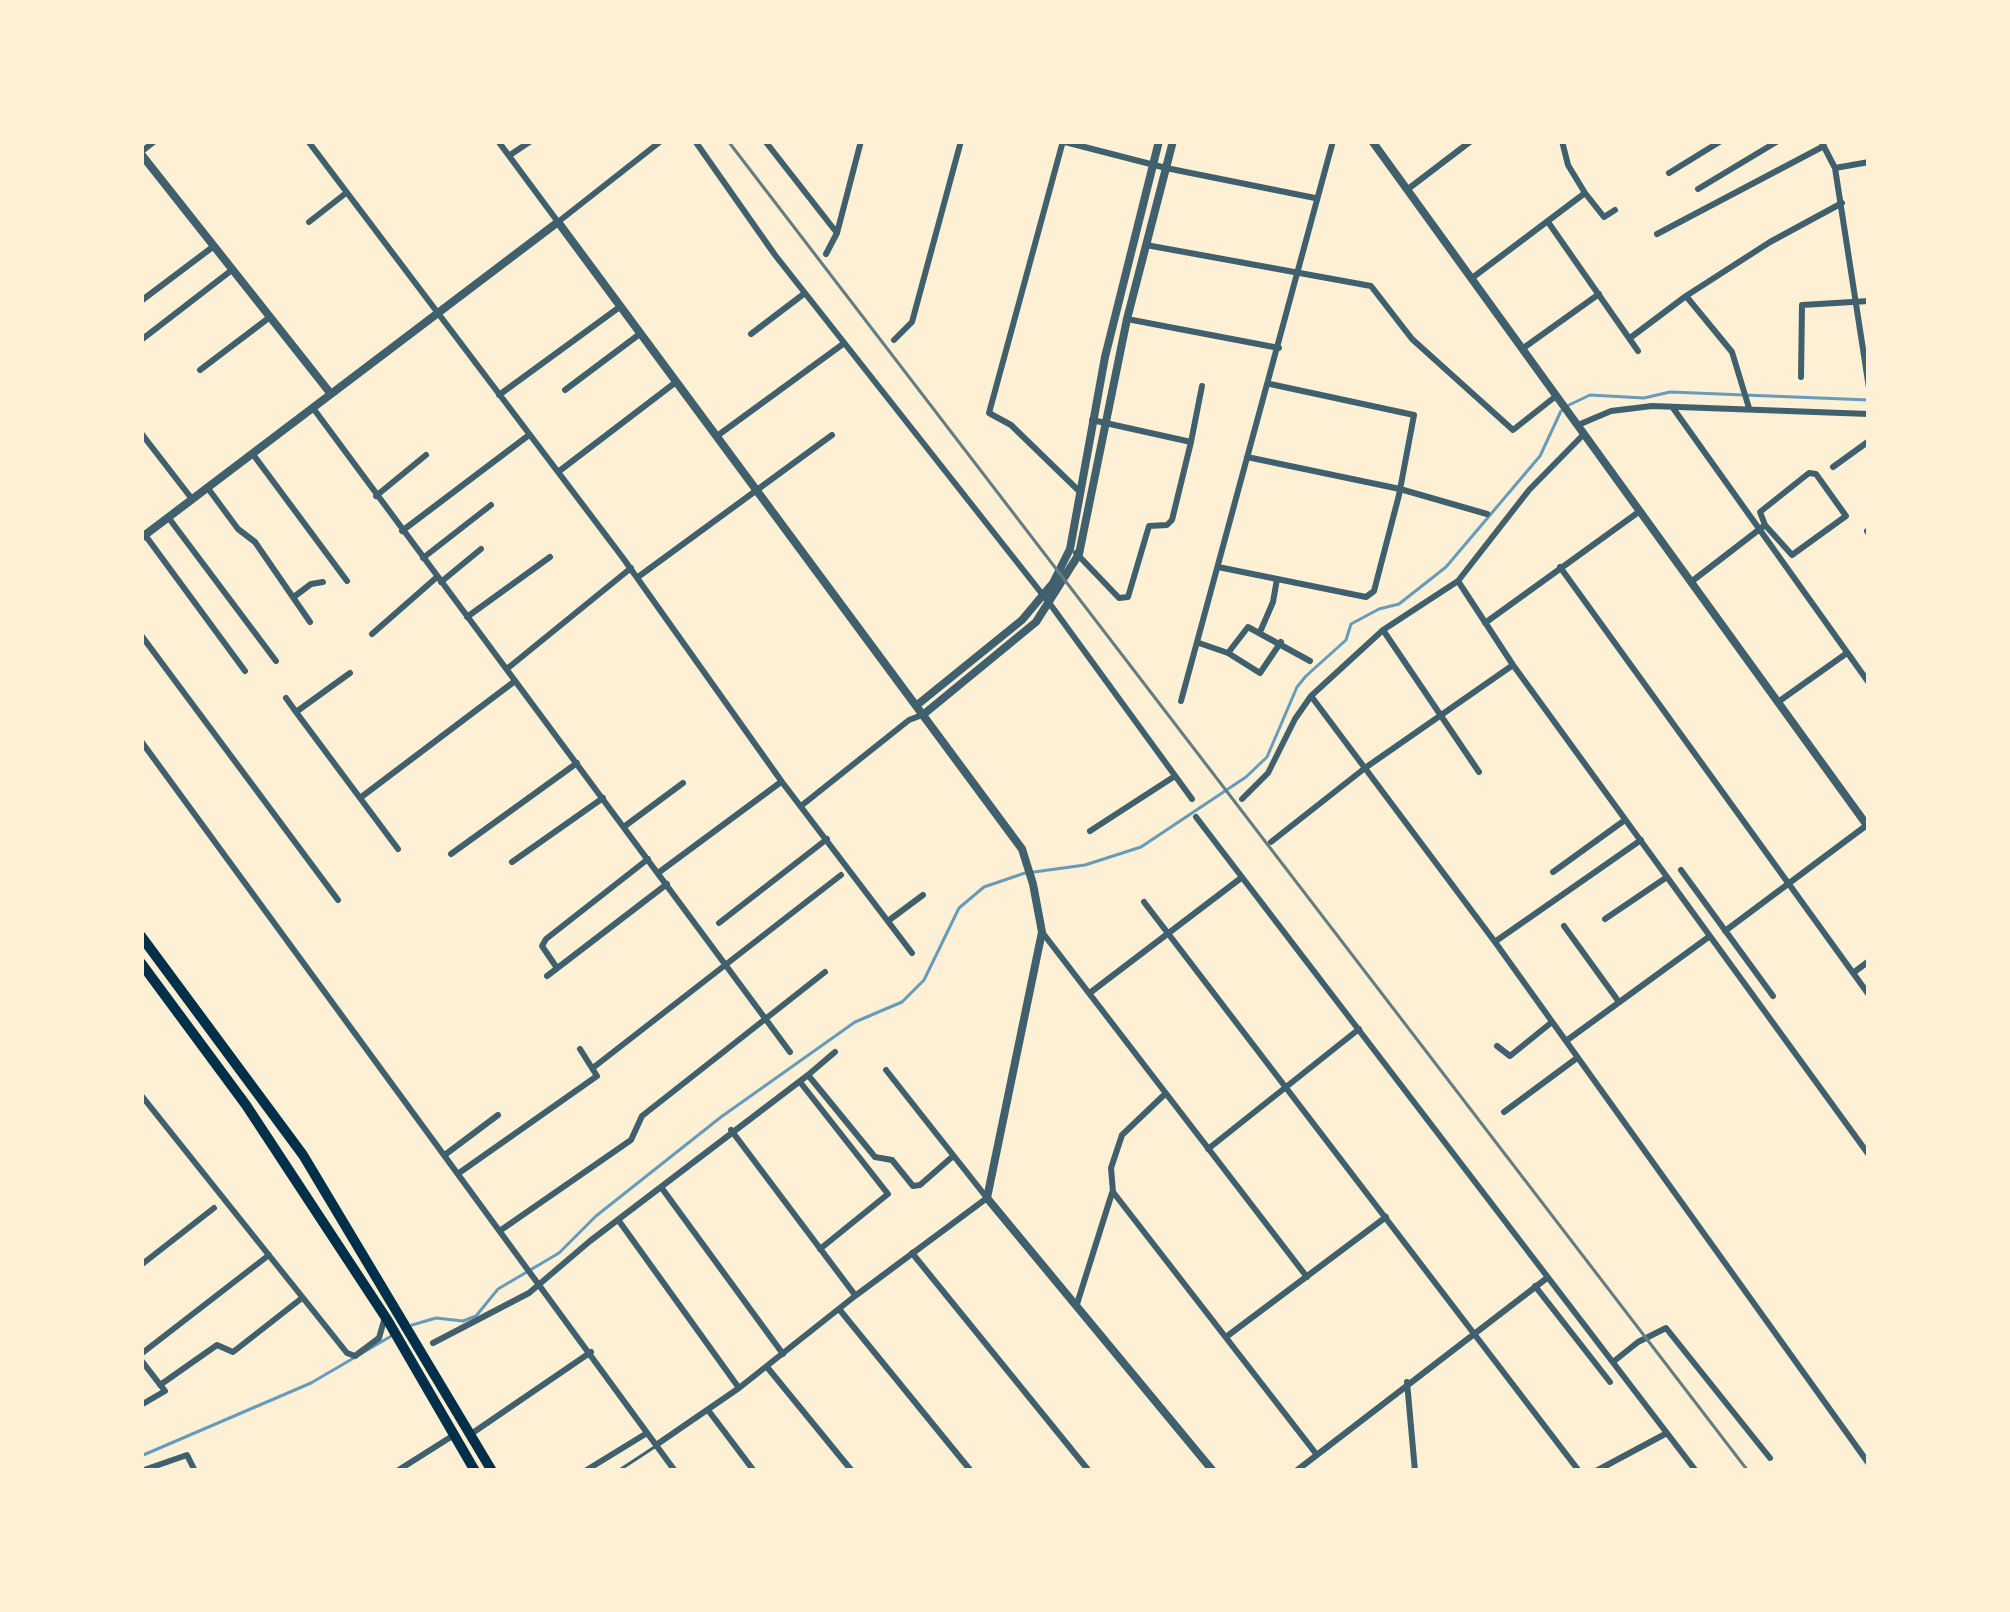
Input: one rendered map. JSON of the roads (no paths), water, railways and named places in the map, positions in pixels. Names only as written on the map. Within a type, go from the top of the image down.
[{"type":"main road","points":[[141,936],[303,1156],[387,1324]]},
{"type":"main road","points":[[141,963],[246,1105],[387,1324],[411,1349],[492,1471]]},
{"type":"main road","points":[[181,1013],[193,1003]]},
{"type":"main road","points":[[411,1349],[475,1471]]},
{"type":"street","points":[[155,141],[141,153],[331,394]]},
{"type":"street","points":[[308,141],[631,568],[782,782],[912,952]]},
{"type":"street","points":[[499,141],[1013,832],[1034,884],[1042,932],[988,1198],[855,1295],[740,1388],[656,1445]]},
{"type":"street","points":[[509,155],[531,141]]},
{"type":"street","points":[[245,670],[143,537],[662,141]]},
{"type":"street","points":[[695,141],[843,344],[1047,600],[1192,799]]},
{"type":"street","points":[[765,141],[837,232]]},
{"type":"street","points":[[826,254],[837,232],[861,141]]},
{"type":"street","points":[[894,340],[912,322],[961,141]]},
{"type":"street","points":[[1080,492],[1011,425],[989,413],[1063,141],[1166,168],[1316,198]]},
{"type":"street","points":[[1074,552],[1092,420],[1159,141]]},
{"type":"street","points":[[801,806],[1036,622],[1074,552],[1173,141]]},
{"type":"street","points":[[1181,701],[1333,141]]},
{"type":"street","points":[[1372,141],[1868,826],[1725,931]]},
{"type":"street","points":[[1408,189],[1471,141]]},
{"type":"street","points":[[1669,173],[1720,141]]},
{"type":"street","points":[[1697,189],[1778,141]]},
{"type":"street","points":[[1563,142],[1568,165],[1585,193],[1604,217],[1615,210]]},
{"type":"street","points":[[1657,234],[1823,144],[1835,168],[1842,203],[1869,388]]},
{"type":"street","points":[[1835,168],[1869,162]]},
{"type":"street","points":[[309,222],[346,193]]},
{"type":"street","points":[[1472,278],[1585,193]]},
{"type":"street","points":[[1630,338],[1770,242],[1842,203]]},
{"type":"street","points":[[1548,222],[1638,351]]},
{"type":"street","points":[[1146,244],[1371,286],[1412,339],[1513,430],[1559,400]]},
{"type":"street","points":[[141,301],[214,246]]},
{"type":"street","points":[[141,340],[233,269]]},
{"type":"street","points":[[751,334],[805,293]]},
{"type":"street","points":[[1522,349],[1599,294]]},
{"type":"street","points":[[1686,296],[1732,352],[1748,405]]},
{"type":"street","points":[[1801,377],[1802,305],[1869,302]]},
{"type":"street","points":[[499,395],[621,306]]},
{"type":"street","points":[[200,370],[270,317]]},
{"type":"street","points":[[1127,319],[1279,348]]},
{"type":"street","points":[[565,390],[641,333]]},
{"type":"street","points":[[717,436],[843,344]]},
{"type":"street","points":[[558,472],[676,382]]},
{"type":"street","points":[[1219,567],[1366,597],[1372,594],[1414,418],[1410,412],[1269,384]]},
{"type":"street","points":[[1074,552],[1119,598],[1128,597],[1149,526],[1172,520],[1202,386]]},
{"type":"street","points":[[1242,799],[1268,773],[1311,696],[1383,630],[1458,580],[1579,426],[1611,411],[1673,408],[1748,405],[1869,414]]},
{"type":"street","points":[[313,407],[790,1052]]},
{"type":"street","points":[[1673,408],[1869,683]]},
{"type":"street","points":[[1092,420],[1191,442]]},
{"type":"street","points":[[141,433],[192,499]]},
{"type":"street","points":[[403,531],[529,435]]},
{"type":"street","points":[[638,578],[832,435]]},
{"type":"street","points":[[1833,466],[1869,441]]},
{"type":"street","points":[[252,453],[347,580]]},
{"type":"street","points":[[376,496],[426,454]]},
{"type":"street","points":[[1247,457],[1400,489],[1487,514]]},
{"type":"street","points":[[1809,472],[1816,474],[1846,516],[1792,556],[1762,528],[1760,512],[1809,472]]},
{"type":"street","points":[[208,487],[295,596],[310,622]]},
{"type":"street","points":[[423,558],[491,505]]},
{"type":"street","points":[[1485,623],[1640,511]]},
{"type":"street","points":[[168,517],[276,662]]},
{"type":"street","points":[[1691,582],[1762,528]]},
{"type":"street","points":[[372,634],[481,549]]},
{"type":"street","points":[[467,617],[550,557]]},
{"type":"street","points":[[1560,567],[1869,995]]},
{"type":"street","points":[[506,669],[631,568]]},
{"type":"street","points":[[1260,632],[1273,602],[1276,579]]},
{"type":"street","points":[[1458,580],[1514,665],[1869,1155]]},
{"type":"street","points":[[295,596],[323,582]]},
{"type":"street","points":[[1228,653],[1246,627],[1310,661]]},
{"type":"street","points":[[1383,630],[1479,772]]},
{"type":"street","points":[[141,635],[338,900]]},
{"type":"street","points":[[1199,643],[1228,653],[1260,674],[1281,642]]},
{"type":"street","points":[[1778,702],[1847,653]]},
{"type":"street","points":[[1271,842],[1365,768],[1514,665]]},
{"type":"street","points":[[296,712],[350,673]]},
{"type":"street","points":[[360,798],[516,681]]},
{"type":"street","points":[[1311,696],[1495,942],[1869,1464]]},
{"type":"street","points":[[286,698],[398,849]]},
{"type":"street","points":[[141,741],[675,1471]]},
{"type":"street","points":[[451,854],[577,763]]},
{"type":"street","points":[[1090,832],[1175,776]]},
{"type":"street","points":[[658,873],[782,782]]},
{"type":"street","points":[[625,826],[683,783]]},
{"type":"street","points":[[512,862],[603,798]]},
{"type":"street","points":[[1196,817],[1696,1471]]},
{"type":"street","points":[[1553,872],[1625,820]]},
{"type":"street","points":[[719,923],[826,839]]},
{"type":"street","points":[[1495,942],[1641,840]]},
{"type":"street","points":[[557,968],[542,946],[546,939],[648,859]]},
{"type":"street","points":[[1682,870],[1773,996]]},
{"type":"street","points":[[594,1067],[842,875]]},
{"type":"street","points":[[1605,919],[1666,877]]},
{"type":"street","points":[[1090,992],[1241,878]]},
{"type":"street","points":[[547,976],[667,884]]},
{"type":"street","points":[[888,921],[922,895]]},
{"type":"street","points":[[1144,902],[1579,1471]]},
{"type":"street","points":[[1564,926],[1619,1002]]},
{"type":"street","points":[[1042,932],[1307,1277]]},
{"type":"street","points":[[1566,1041],[1710,936]]},
{"type":"street","points":[[1853,973],[1869,961]]},
{"type":"street","points":[[501,1230],[631,1141],[642,1115],[825,972]]},
{"type":"street","points":[[1497,1046],[1510,1057],[1552,1022]]},
{"type":"street","points":[[1208,1149],[1359,1029]]},
{"type":"street","points":[[460,1173],[598,1076],[580,1049]]},
{"type":"street","points":[[433,1342],[540,1282],[835,1052]]},
{"type":"street","points":[[1504,1112],[1577,1058]]},
{"type":"street","points":[[886,1070],[952,1157],[1213,1471]]},
{"type":"street","points":[[808,1076],[875,1157],[892,1160],[913,1186],[952,1157]]},
{"type":"street","points":[[799,1081],[888,1194],[820,1249]]},
{"type":"street","points":[[1076,1304],[1113,1192],[1111,1168],[1122,1135],[1165,1094]]},
{"type":"street","points":[[141,1095],[353,1356],[387,1324]]},
{"type":"street","points":[[446,1154],[498,1115]]},
{"type":"street","points":[[731,1130],[855,1295]]},
{"type":"street","points":[[661,1187],[784,1354]]},
{"type":"street","points":[[1113,1192],[1317,1455]]},
{"type":"street","points":[[141,1265],[214,1208]]},
{"type":"street","points":[[1226,1337],[1386,1217]]},
{"type":"street","points":[[618,1220],[740,1388]]},
{"type":"street","points":[[912,1253],[1089,1471]]},
{"type":"street","points":[[162,1388],[141,1357],[269,1255]]},
{"type":"street","points":[[1296,1471],[1546,1278]]},
{"type":"street","points":[[1535,1286],[1610,1382]]},
{"type":"street","points":[[141,1406],[217,1346],[233,1352],[302,1298]]},
{"type":"street","points":[[839,1309],[971,1471]]},
{"type":"street","points":[[1613,1362],[1666,1328],[1770,1458]]},
{"type":"street","points":[[471,1434],[591,1352]]},
{"type":"street","points":[[767,1367],[852,1471]]},
{"type":"street","points":[[1407,1382],[1415,1471]]},
{"type":"street","points":[[708,1410],[754,1471]]},
{"type":"street","points":[[585,1471],[647,1432]]},
{"type":"street","points":[[1596,1471],[1668,1432]]},
{"type":"street","points":[[398,1471],[454,1435]]},
{"type":"street","points":[[141,1471],[187,1455],[195,1471]]},
{"type":"lane","points":[[617,1471],[656,1445]]},
{"type":"waterway","points":[[1569,405],[1590,395],[1644,398],[1670,392],[1869,400]]},
{"type":"waterway","points":[[1034,872],[1085,865],[1141,847],[1246,777],[1267,757],[1306,676],[1346,640],[1351,624],[1399,604],[1446,567],[1540,456],[1561,411]]},
{"type":"waterway","points":[[412,1325],[476,1316],[498,1289],[559,1253],[596,1216],[721,1117],[855,1022],[902,1002],[924,980],[959,908],[984,887],[1025,873]]},
{"type":"waterway","points":[[141,1456],[311,1383],[393,1335]]},
{"type":"railway","points":[[728,141],[1748,1471]]}]
